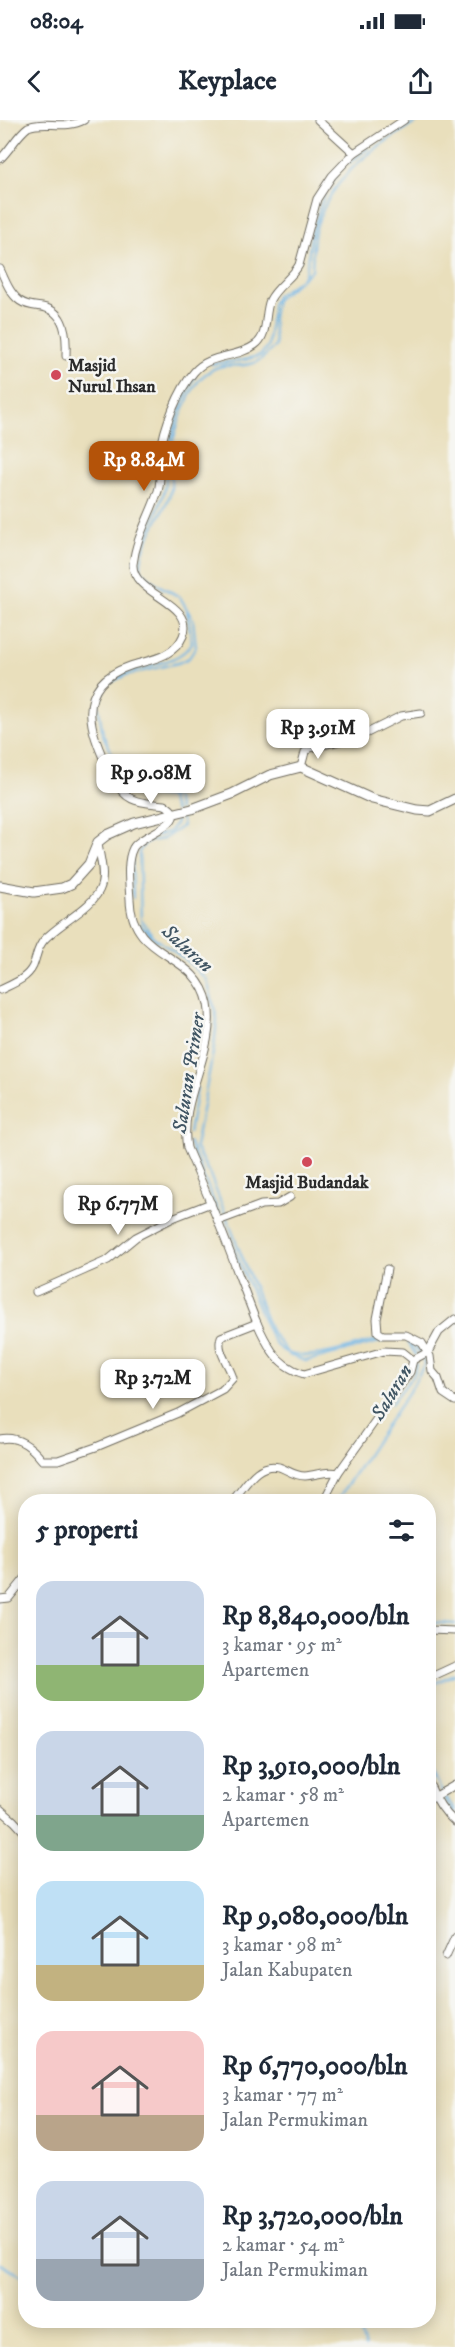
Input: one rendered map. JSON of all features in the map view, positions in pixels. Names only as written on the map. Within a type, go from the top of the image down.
[{"type":"street","points":[[0,159],[30,126],[37,124],[69,126],[84,120]]},
{"type":"street","points":[[318,120],[354,153]]},
{"type":"street","points":[[404,120],[354,153],[332,176],[317,199],[299,266],[272,296],[266,312],[265,330],[259,342],[239,353],[201,364],[192,374],[168,422],[161,451],[159,484],[139,533],[134,571],[138,579],[181,615],[185,626],[181,640],[165,655],[121,669],[110,675],[101,683],[91,699],[89,712],[92,728],[112,777],[121,792],[132,800],[165,805],[174,813],[169,825],[141,839],[132,849],[130,909],[134,924],[149,944],[189,971],[201,986],[208,1005],[207,1034],[189,1102],[185,1139],[220,1220],[257,1323],[273,1353],[292,1371],[304,1374],[384,1351],[404,1352],[414,1360]]},
{"type":"street","points":[[0,270],[11,291],[20,301],[31,306],[45,307],[59,316],[63,323],[67,344],[66,356]]},
{"type":"street","points":[[301,767],[305,752],[310,748],[361,736],[401,716],[421,713]]},
{"type":"street","points":[[0,886],[34,892],[62,888],[71,884],[89,864],[98,842],[122,828],[192,809],[232,794],[270,775],[301,767],[372,799],[417,810],[430,811],[455,799]]},
{"type":"street","points":[[0,990],[29,974],[34,964],[36,951],[44,940],[95,898],[101,886],[102,875],[98,842]]},
{"type":"street","points":[[220,1220],[261,1205],[278,1204],[290,1197]]},
{"type":"street","points":[[36,1292],[108,1260],[135,1237],[175,1217],[211,1203]]},
{"type":"street","points":[[387,1269],[377,1319],[378,1332],[383,1335],[412,1336],[422,1343],[432,1361],[432,1371],[438,1378],[443,1393],[455,1401]]},
{"type":"street","points":[[327,1494],[338,1473],[405,1380],[414,1360],[426,1353],[440,1332],[455,1319]]},
{"type":"street","points":[[0,1438],[18,1440],[42,1460],[58,1460],[178,1413],[223,1389],[233,1378],[222,1353],[219,1342],[221,1337],[257,1323]]},
{"type":"street","points":[[237,1494],[252,1476],[272,1467],[280,1467],[293,1474],[304,1476],[330,1471],[338,1473]]},
{"type":"street","points":[[0,1599],[9,1598],[18,1587]]},
{"type":"street","points":[[436,1630],[455,1631]]},
{"type":"street","points":[[436,1675],[455,1666]]},
{"type":"street","points":[[436,1796],[455,1785]]},
{"type":"street","points":[[436,1802],[455,1822]]},
{"type":"street","points":[[0,1809],[18,1826]]},
{"type":"street","points":[[446,1956],[455,1936]]},
{"type":"waterway","name":"Saluran","points":[[179,810],[176,798],[131,793],[103,735],[98,704],[107,684],[126,675],[178,663],[189,658],[196,647],[193,620],[180,597],[160,586],[141,571],[143,551],[170,494],[170,458],[181,415],[196,384],[210,371],[222,366],[254,363],[275,346],[273,318],[276,300],[312,270],[316,228],[332,193],[357,164],[372,151],[421,120]]},
{"type":"waterway","name":"Saluran","points":[[349,163],[368,148]]},
{"type":"waterway","name":"Saluran Primer","points":[[328,188],[337,176]]},
{"type":"waterway","name":"Saluran","points":[[211,364],[244,360],[261,355],[268,345],[272,304],[277,295],[304,277],[312,231],[325,193]]},
{"type":"waterway","name":"Saluran","points":[[139,549],[163,496],[172,432],[195,376]]},
{"type":"waterway","name":"Saluran","points":[[137,557],[138,568],[141,571]]},
{"type":"waterway","name":"Saluran Primer","points":[[109,682],[118,675],[164,662],[184,652],[192,643],[187,611]]},
{"type":"waterway","name":"Saluran","points":[[98,702],[105,686]]},
{"type":"waterway","name":"Saluran Primer","points":[[169,797],[175,811]]},
{"type":"waterway","name":"Saluran","points":[[180,815],[183,826],[163,839],[146,842],[139,852],[141,920],[155,938],[186,960],[207,980],[217,1019],[195,1147],[210,1175],[271,1331],[289,1355],[306,1361],[395,1338]]},
{"type":"waterway","name":"Saluran","points":[[154,836],[169,832],[176,823],[175,816]]},
{"type":"waterway","name":"Saluran Primer","points":[[132,859],[133,898]]},
{"type":"waterway","name":"Saluran","points":[[140,925],[156,940]]},
{"type":"waterway","name":"Saluran Primer","points":[[189,1133],[197,1088]]},
{"type":"waterway","name":"Saluran","points":[[189,1142],[267,1328],[278,1347],[292,1354],[318,1355],[384,1338]]},
{"type":"waterway","name":"Saluran","points":[[341,1494],[424,1365],[422,1354],[407,1339]]},
{"type":"waterway","name":"Saluran","points":[[408,1342],[416,1355]]},
{"type":"waterway","name":"Saluran Primer","points":[[391,1404],[414,1374],[416,1364]]},
{"type":"waterway","name":"Saluran","points":[[436,1623],[455,1624]]},
{"type":"waterway","name":"Saluran","points":[[436,1683],[455,1674]]},
{"type":"waterway","name":"Saluran","points":[[436,1780],[455,1810]]},
{"type":"waterway","name":"Saluran","points":[[444,1798],[449,1809],[455,1814]]},
{"type":"waterway","points":[[0,2264],[18,2274]]},
{"type":"waterway","points":[[359,2328],[365,2347]]},
{"type":"place","name":"Masjid Nurul Ihsan","points":[[56,375]]},
{"type":"place","name":"Masjid Budandak","points":[[307,1162]]}]
